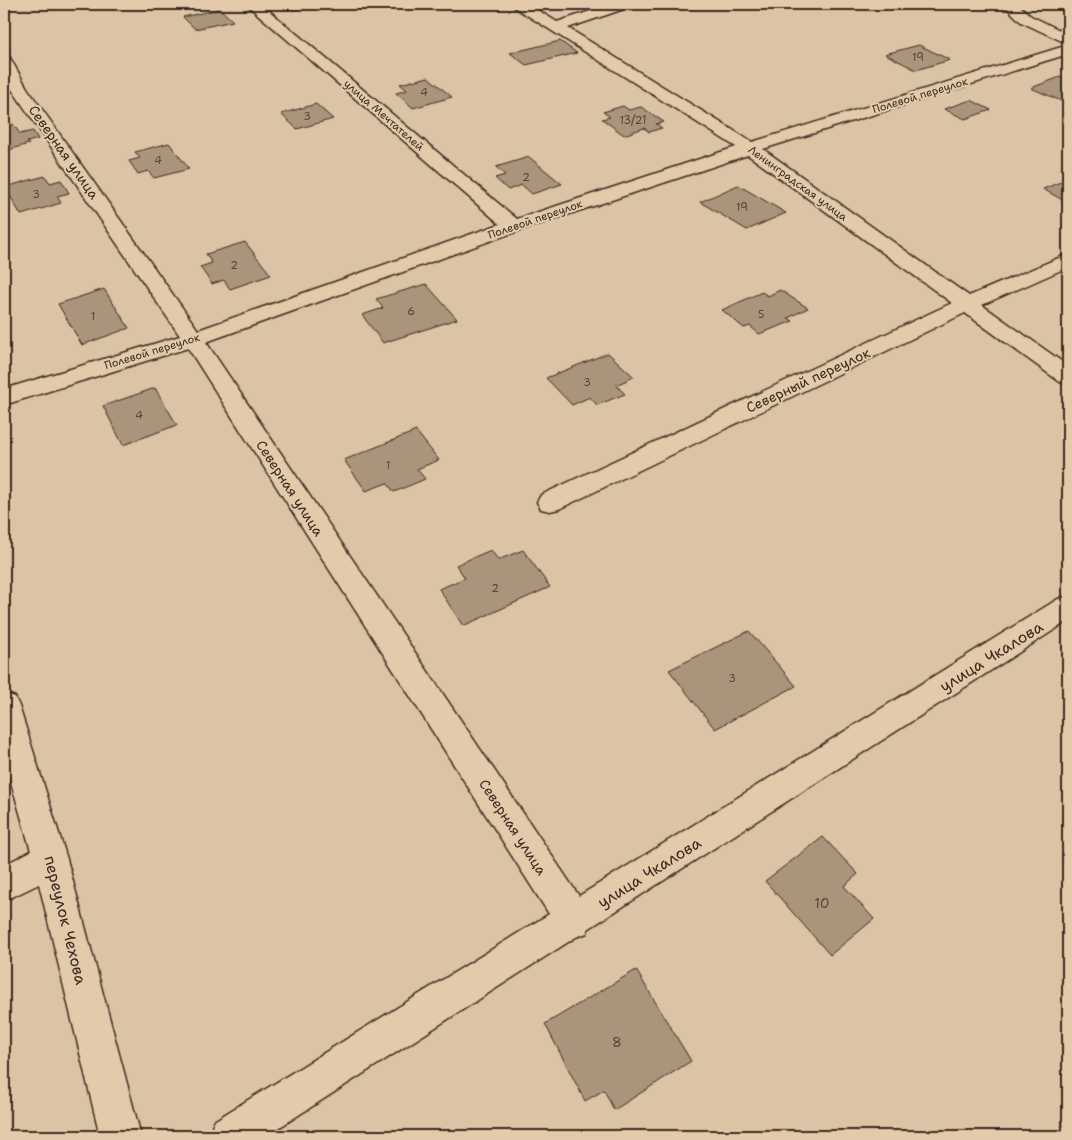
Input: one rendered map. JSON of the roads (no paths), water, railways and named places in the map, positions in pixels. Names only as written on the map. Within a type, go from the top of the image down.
[{"type":"street","name":"улица Мечтателей","points":[[253,4],[514,226]]},
{"type":"street","name":"Ленинградская улица","points":[[519,4],[750,148],[1068,377]]},
{"type":"street","points":[[556,27],[625,4]]},
{"type":"street","points":[[1010,4],[1026,19],[1068,40]]},
{"type":"street","name":"Полевой переулок","points":[[4,397],[193,339],[514,226],[750,148],[1068,50]]},
{"type":"street","name":"Северная улица","points":[[4,59],[19,88],[193,339],[574,920]]},
{"type":"street","name":"Северный переулок","points":[[550,502],[967,304],[1068,260]]},
{"type":"street","name":"улица Чкалова","points":[[229,1136],[1068,607]]},
{"type":"street","name":"переулок Чехова","points":[[4,706],[50,859],[121,1136]]},
{"type":"street","points":[[4,884],[50,859]]}]
